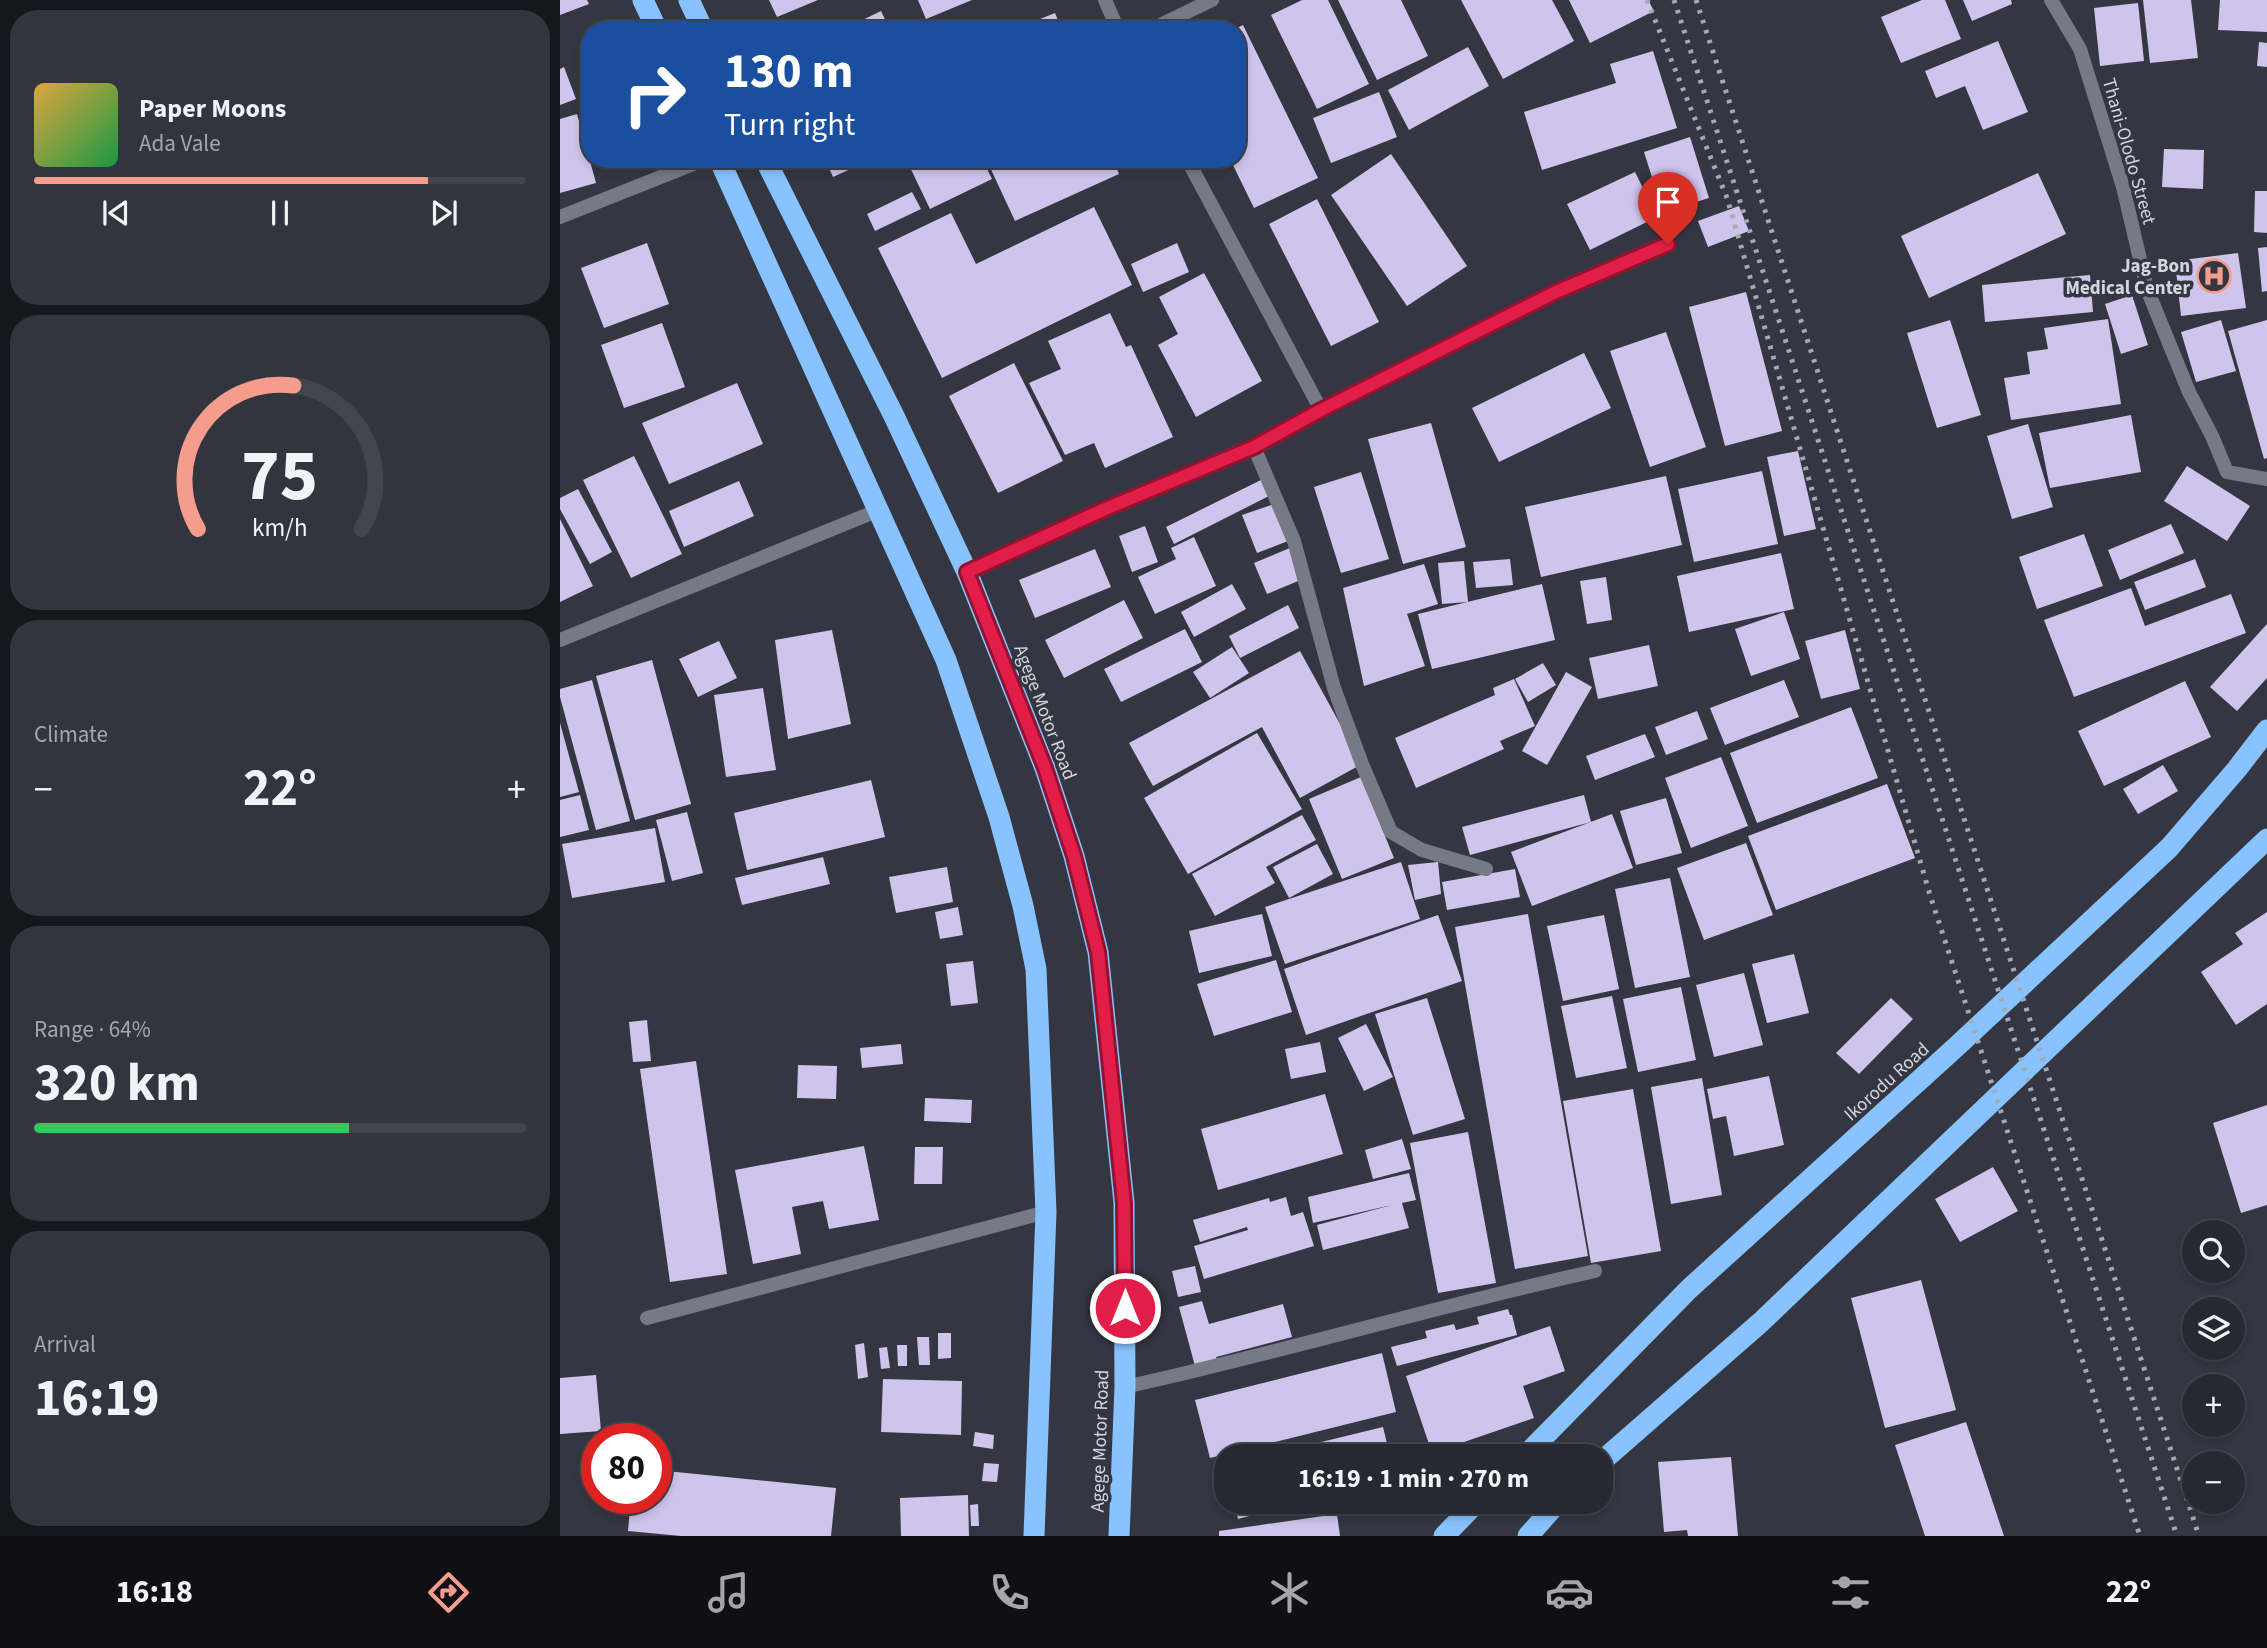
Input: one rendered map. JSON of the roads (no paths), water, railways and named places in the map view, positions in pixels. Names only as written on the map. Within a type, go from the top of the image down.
[{"type":"highway","points":[[643,0],[653,21]]},
{"type":"highway","points":[[690,0],[700,21]]},
{"type":"highway","points":[[723,168],[946,660],[999,817],[1023,906],[1036,969],[1046,1212],[1034,1536]]},
{"type":"highway","name":"Agege Motor Road","points":[[770,168],[894,416],[967,572],[1045,768],[1074,856],[1098,952],[1124,1203],[1125,1387],[1119,1536]]},
{"type":"highway","name":"Ikorodu Road","points":[[1537,1444],[1689,1289],[1946,1057],[2169,848],[2267,730]]},
{"type":"highway","points":[[1613,1452],[1761,1322],[2267,839]]},
{"type":"highway","points":[[1444,1536],[1465,1514]]},
{"type":"highway","points":[[1528,1536],[1547,1514]]},
{"type":"street","points":[[1105,0],[1114,21]]},
{"type":"street","points":[[1169,21],[1212,0]]},
{"type":"street","name":"Thani-Olodo Street","points":[[2051,0],[2080,49],[2123,187],[2147,289],[2189,392],[2227,472],[2267,479]]},
{"type":"street","points":[[560,217],[683,168]]},
{"type":"street","points":[[1191,168],[1321,410]]},
{"type":"street","points":[[967,572],[1105,509],[1254,447],[1321,410],[1556,292],[1668,244]]},
{"type":"street","points":[[1254,447],[1294,541],[1335,688],[1362,764],[1391,832],[1422,850],[1486,869]]},
{"type":"street","points":[[560,640],[879,510]]},
{"type":"street","points":[[647,1318],[1046,1212]]},
{"type":"street","points":[[1125,1387],[1197,1371],[1497,1293],[1595,1271]]},
{"type":"railway","points":[[1647,0],[1727,198],[1930,895],[2140,1536]]},
{"type":"railway","points":[[1674,0],[2177,1536]]},
{"type":"railway","points":[[1696,0],[2199,1536]]},
{"type":"place","name":"Jag-Bon Medical Center","points":[[2214,276]]}]
